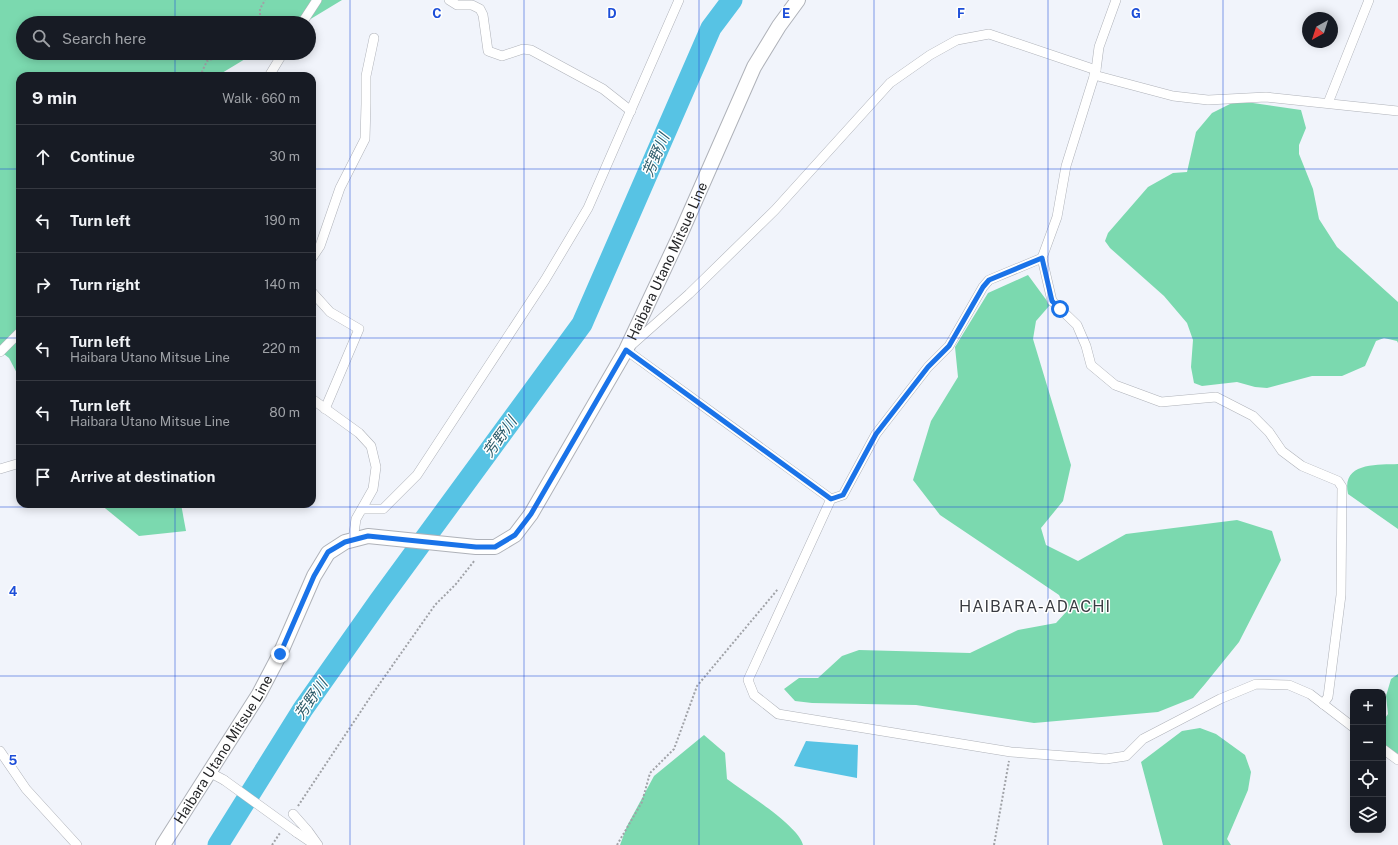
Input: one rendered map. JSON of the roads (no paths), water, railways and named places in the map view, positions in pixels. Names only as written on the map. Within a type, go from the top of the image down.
[{"type":"main road","name":"Haibara Utano Mitsue Line","points":[[163,845],[259,694],[280,654],[314,576],[328,552],[345,542],[368,536],[481,547],[495,547],[515,535],[531,514],[626,350],[681,233],[754,67],[779,26],[798,0]]},
{"type":"street","points":[[307,16],[317,0]]},
{"type":"street","points":[[449,0],[457,5],[472,5],[480,9],[483,15],[488,51],[502,56],[523,49],[532,50],[604,88],[631,111]]},
{"type":"street","points":[[362,509],[383,509],[417,475],[545,280],[588,208],[680,0]]},
{"type":"street","points":[[1116,0],[1099,47],[1095,72],[1066,166],[1057,217],[1042,258],[1052,301],[1076,325],[1086,346],[1091,365],[1116,385],[1161,402],[1216,397],[1253,416],[1269,432],[1282,451],[1302,466],[1338,481],[1342,486],[1341,595],[1328,697],[1323,704]]},
{"type":"street","points":[[1328,103],[1369,0]]},
{"type":"street","points":[[831,499],[626,350],[689,294],[775,210],[890,83],[930,55],[957,40],[989,34],[1095,72],[1173,96],[1208,100],[1266,96],[1398,111]]},
{"type":"street","points":[[316,252],[320,246],[340,188],[365,140],[366,76],[374,38]]},
{"type":"street","points":[[271,72],[279,60]]},
{"type":"street","points":[[1042,258],[989,280],[983,287],[949,346],[928,367],[876,434],[843,495],[831,499],[748,680],[754,695],[778,714],[1011,752],[1106,759],[1126,756],[1143,739],[1220,699],[1256,684],[1289,685],[1310,694],[1352,725]]},
{"type":"street","points":[[316,296],[330,312],[359,330],[325,409]]},
{"type":"street","points":[[0,352],[16,336]]},
{"type":"street","points":[[316,402],[359,433],[371,446],[376,467],[373,489],[356,520],[353,540]]},
{"type":"street","points":[[0,468],[16,464]]},
{"type":"street","points":[[0,751],[26,789],[77,845]]},
{"type":"street","points":[[1386,751],[1398,760]]},
{"type":"street","points":[[209,772],[224,780],[316,845]]},
{"type":"street","points":[[293,814],[308,831],[316,845]]},
{"type":"water","points":[[806,741],[858,745],[857,778],[794,766]]},
{"type":"waterway","name":"芳野川","points":[[218,845],[303,709],[379,601],[582,324],[711,28],[732,0]]},
{"type":"district","name":"HAIBARA-ADACHI","points":[[1035,606]]}]
